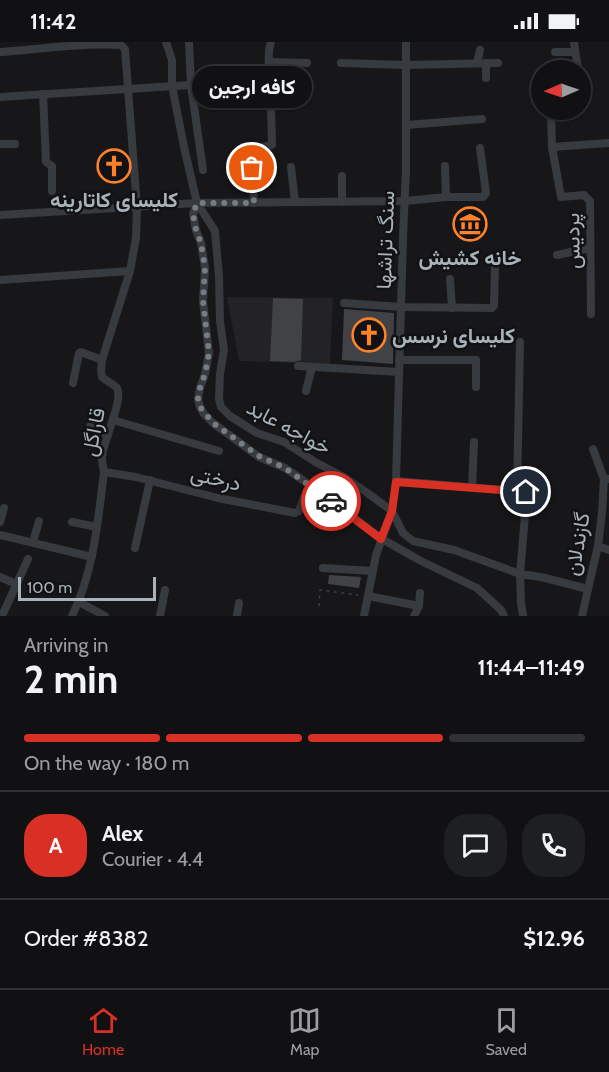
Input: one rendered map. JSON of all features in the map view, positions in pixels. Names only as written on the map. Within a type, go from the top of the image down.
[{"type":"street","points":[[189,42],[191,85],[203,170]]},
{"type":"street","points":[[268,84],[271,42]]},
{"type":"street","name":"سنگ تراشها","points":[[364,616],[381,539],[392,511],[396,482],[406,170],[406,42]]},
{"type":"street","points":[[574,42],[576,60]]},
{"type":"street","points":[[168,43],[172,60],[172,86],[197,203]]},
{"type":"street","points":[[0,52],[88,45],[121,45],[123,47],[137,207],[136,238],[130,271],[102,360],[79,353],[73,383]]},
{"type":"street","points":[[480,50],[486,78]]},
{"type":"street","points":[[555,52],[575,52]]},
{"type":"street","points":[[269,62],[307,63]]},
{"type":"street","points":[[341,63],[406,65],[498,63]]},
{"type":"street","points":[[0,97],[191,85]]},
{"type":"street","points":[[43,94],[46,162],[52,166],[52,191]]},
{"type":"street","points":[[254,203],[251,151],[272,144],[272,107]]},
{"type":"street","points":[[406,125],[482,119]]},
{"type":"street","points":[[551,120],[552,147],[609,143]]},
{"type":"street","points":[[0,144],[15,144]]},
{"type":"street","name":"پردیس","points":[[552,147],[561,198],[584,195],[590,201],[591,314]]},
{"type":"street","points":[[0,215],[197,203],[405,201],[446,197],[483,197],[485,195],[480,148]]},
{"type":"street","points":[[445,166],[446,197]]},
{"type":"street","points":[[291,167],[295,202]]},
{"type":"street","points":[[342,176],[342,202]]},
{"type":"street","points":[[52,201],[52,212]]},
{"type":"street","name":"خواجه عابد","points":[[197,203],[215,231],[220,321],[224,350],[220,374],[221,407],[230,416],[257,433],[284,442],[344,477],[392,511],[404,533],[413,541],[453,550],[519,574]]},
{"type":"street","name":"خواجه عابد","points":[[197,203],[193,214],[205,268],[203,301],[209,353],[198,399],[200,407],[213,423],[259,456],[285,468],[381,539],[412,557],[477,588],[501,610],[504,616]]},
{"type":"street","points":[[557,255],[590,248]]},
{"type":"street","points":[[344,303],[401,307],[493,308],[495,264]]},
{"type":"street","points":[[0,280],[130,271]]},
{"type":"street","points":[[450,279],[452,308]]},
{"type":"street","points":[[517,491],[520,342]]},
{"type":"street","name":"قاراگل","points":[[72,616],[79,602],[92,557],[104,472],[102,458],[113,420],[118,390],[102,377],[102,360]]},
{"type":"street","points":[[399,360],[476,360],[476,387]]},
{"type":"street","points":[[298,366],[399,372]]},
{"type":"street","points":[[306,391],[312,367]]},
{"type":"street","points":[[113,420],[219,451]]},
{"type":"street","points":[[90,426],[108,435]]},
{"type":"street","points":[[472,488],[474,442]]},
{"type":"street","points":[[592,449],[607,479]]},
{"type":"street","name":"درختی","points":[[104,472],[150,480],[218,498],[295,513],[299,511],[306,492]]},
{"type":"street","name":"گازندلان","points":[[519,574],[588,589],[598,546],[607,479]]},
{"type":"street","points":[[135,548],[150,480]]},
{"type":"street","points":[[396,482],[517,491],[528,494],[519,574],[523,616]]},
{"type":"street","points":[[0,522],[4,508]]},
{"type":"street","points":[[33,542],[39,521]]},
{"type":"street","points":[[72,522],[97,527]]},
{"type":"street","points":[[0,535],[92,557]]},
{"type":"street","points":[[598,546],[609,550]]},
{"type":"street","points":[[2,616],[28,559]]},
{"type":"street","points":[[323,568],[373,571]]},
{"type":"street","points":[[0,577],[16,584]]},
{"type":"street","points":[[582,616],[588,589]]},
{"type":"street","points":[[160,616],[165,590]]},
{"type":"street","points":[[414,616],[420,593]]},
{"type":"street","points":[[368,596],[418,606]]},
{"type":"street","points":[[79,602],[105,616]]},
{"type":"street","points":[[237,616],[239,603]]},
{"type":"path","points":[[319,606],[320,590],[368,596]]},
{"type":"shaded area","points":[[227,297],[333,298],[330,364],[239,361]]},
{"type":"building","points":[[273,298],[303,299],[301,360],[270,361]]},
{"type":"building","name":"کلیسای نرسس","points":[[344,309],[394,313],[393,364],[342,360]]},
{"type":"building","points":[[329,575],[361,577],[359,588],[328,584]]},
{"type":"way so far","points":[[252,168],[254,203],[197,203],[193,214],[205,268],[203,301],[209,353],[198,399],[204,414],[213,423],[259,456],[285,468],[331,501]]},
{"type":"place","name":"کلیسای کاتارینه","points":[[114,166]]},
{"type":"place","name":"کافه ارجین","points":[[252,168]]},
{"type":"place","name":"خانه کشیش","points":[[470,224]]},
{"type":"place","name":"کلیسای نرسس","points":[[369,335]]},
{"type":"route","points":[[331,501],[381,539],[392,511],[396,482],[526,492]]}]
